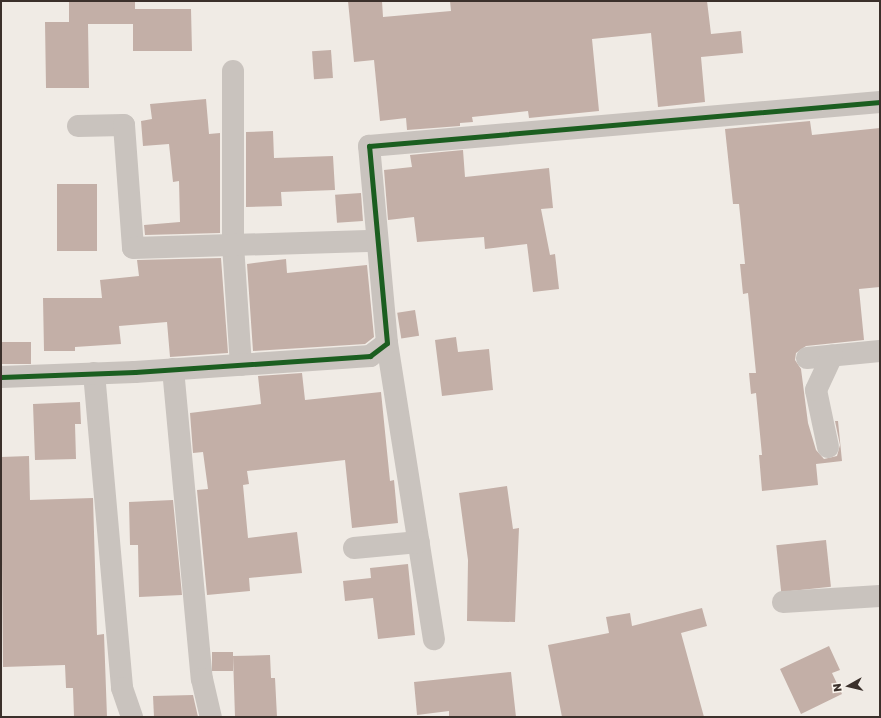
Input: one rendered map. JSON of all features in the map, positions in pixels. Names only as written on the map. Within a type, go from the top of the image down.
[{"type":"street","points":[[233,71],[233,245],[241,365]]},
{"type":"street","points":[[434,639],[388,343],[376,241],[368,146],[880,102]]},
{"type":"street","points":[[78,126],[124,125],[133,248],[376,241]]},
{"type":"street","points":[[1,378],[94,374],[370,356],[388,343]]},
{"type":"street","points":[[807,358],[880,351]]},
{"type":"street","points":[[828,447],[816,390],[832,355]]},
{"type":"street","points":[[173,369],[202,679],[211,717]]},
{"type":"street","points":[[94,374],[122,688],[132,717]]},
{"type":"street","points":[[354,548],[419,542]]},
{"type":"street","points":[[783,602],[880,596]]},
{"type":"building","points":[[69,1],[135,1],[135,9],[191,9],[192,51],[133,51],[133,24],[88,24],[89,88],[46,88],[45,22],[69,22]]},
{"type":"building","points":[[348,1],[382,1],[383,17],[451,11],[450,1],[707,1],[711,34],[741,31],[743,53],[701,57],[705,102],[658,107],[651,33],[592,39],[599,111],[529,118],[528,111],[472,117],[473,122],[460,123],[460,126],[407,130],[406,118],[380,121],[374,60],[354,62]]},
{"type":"building","points":[[331,50],[333,78],[314,79],[312,51]]},
{"type":"building","points":[[206,99],[209,134],[220,133],[220,233],[145,235],[144,225],[180,222],[179,181],[173,182],[169,144],[143,146],[141,121],[152,119],[150,104]]},
{"type":"building","points":[[810,121],[812,135],[880,128],[880,287],[859,289],[864,340],[806,346],[796,353],[795,360],[801,369],[808,423],[816,450],[824,459],[837,456],[840,445],[835,421],[838,421],[842,461],[816,464],[818,485],[762,491],[759,455],[762,455],[756,393],[751,394],[749,373],[756,373],[748,293],[743,294],[740,264],[745,264],[739,204],[733,204],[725,129]]},
{"type":"building","points":[[273,131],[274,158],[333,156],[335,190],[281,192],[282,206],[246,207],[246,132]]},
{"type":"building","points":[[463,150],[465,177],[549,168],[553,208],[541,209],[550,255],[555,254],[559,289],[533,292],[527,244],[485,249],[484,237],[417,242],[414,217],[388,220],[384,170],[412,167],[410,155]]},
{"type":"building","points":[[57,184],[97,184],[97,251],[57,251]]},
{"type":"building","points":[[361,193],[363,221],[337,223],[335,195]]},
{"type":"building","points":[[221,258],[228,353],[170,357],[167,322],[119,326],[121,344],[75,347],[75,351],[44,351],[43,298],[102,298],[100,280],[139,276],[137,260]]},
{"type":"building","points":[[286,259],[287,273],[367,265],[374,337],[365,344],[253,351],[247,264]]},
{"type":"building","points":[[415,310],[419,336],[401,338],[397,313]]},
{"type":"building","points":[[456,337],[458,352],[489,349],[493,390],[442,396],[435,340]]},
{"type":"building","points":[[1,342],[31,342],[31,364],[1,364]]},
{"type":"building","points":[[302,373],[305,400],[381,392],[390,481],[394,480],[398,523],[352,528],[345,460],[247,471],[249,484],[243,485],[248,538],[297,532],[302,573],[249,578],[250,591],[207,595],[197,490],[208,489],[203,452],[193,453],[190,413],[261,404],[258,376]]},
{"type":"building","points":[[80,402],[81,424],[75,424],[76,459],[35,460],[33,404]]},
{"type":"building","points":[[29,456],[30,500],[93,498],[97,635],[104,634],[107,717],[74,717],[73,688],[66,688],[65,665],[3,667],[1,457]]},
{"type":"building","points":[[507,486],[513,529],[519,528],[515,622],[467,621],[468,560],[459,493]]},
{"type":"building","points":[[173,500],[182,595],[139,597],[138,545],[130,545],[129,502]]},
{"type":"building","points":[[826,540],[831,587],[781,592],[776,545]]},
{"type":"building","points":[[408,564],[415,635],[378,639],[373,598],[345,601],[343,581],[371,578],[370,568]]},
{"type":"building","points":[[702,608],[707,626],[681,633],[704,717],[562,717],[548,645],[609,633],[606,617],[630,613],[632,626]]},
{"type":"building","points":[[829,646],[840,670],[832,673],[842,694],[801,714],[780,669]]},
{"type":"building","points":[[212,652],[233,652],[233,671],[212,671]]},
{"type":"building","points":[[270,655],[271,678],[275,678],[277,717],[235,717],[233,656]]},
{"type":"building","points":[[511,672],[516,717],[449,717],[449,711],[417,715],[414,682]]},
{"type":"building","points":[[193,695],[198,717],[154,717],[153,696]]},
{"type":"cycle path","points":[[1,377],[135,372],[370,356],[387,343],[369,146],[880,102]]}]
